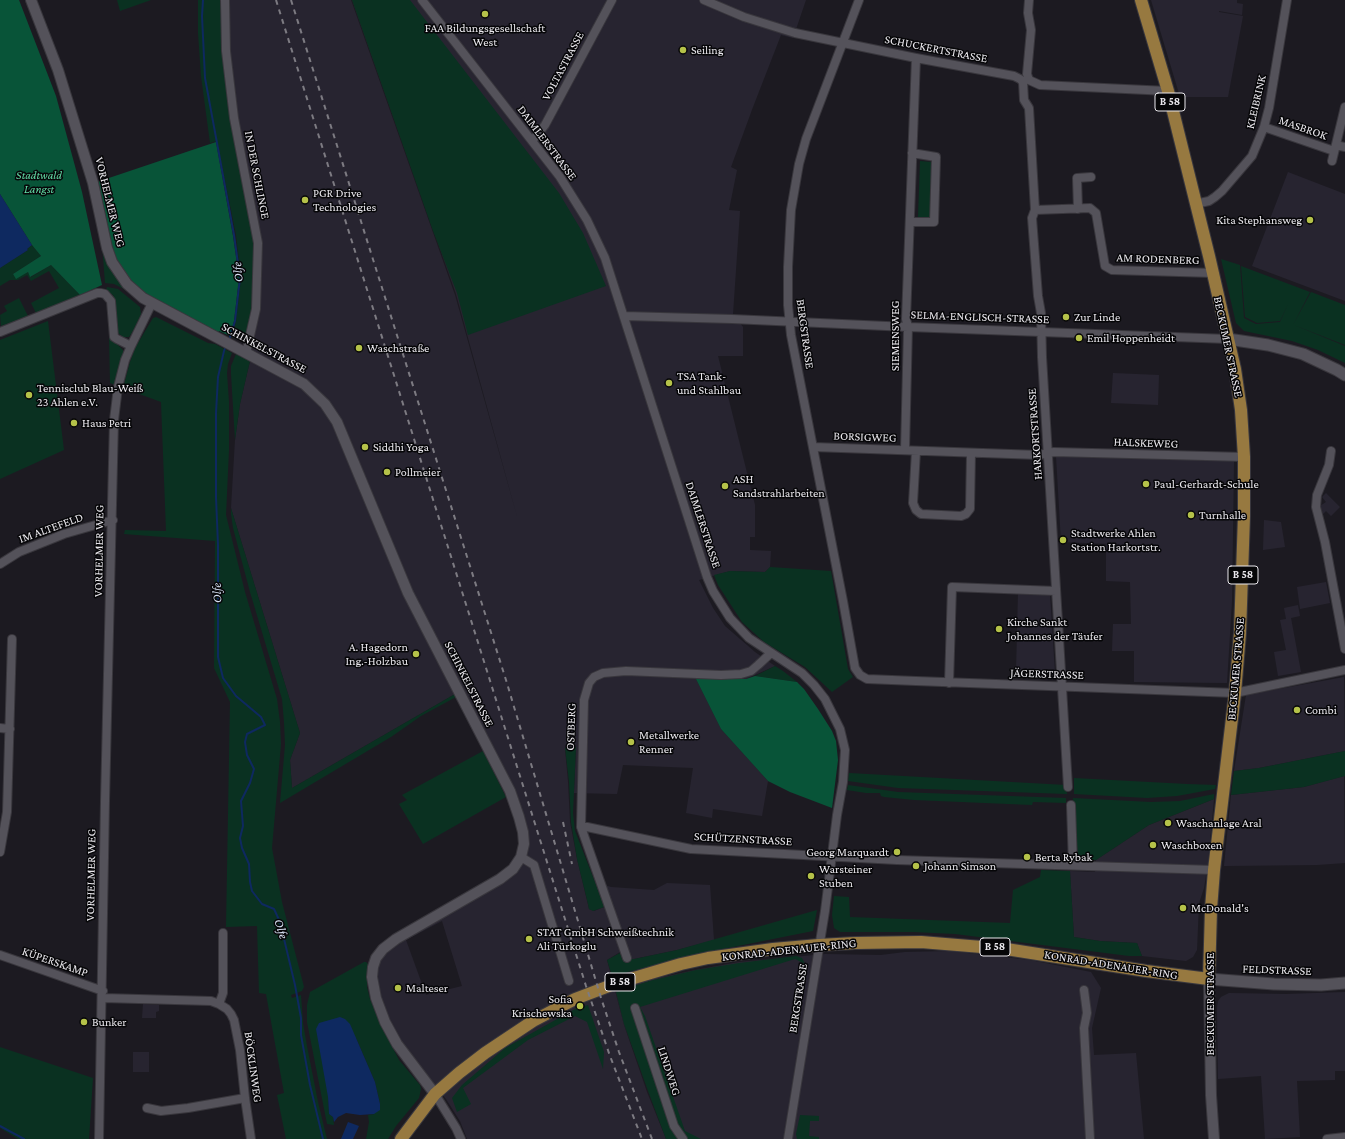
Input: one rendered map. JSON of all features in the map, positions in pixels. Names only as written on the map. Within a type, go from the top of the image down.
[{"type":"main road","name":"BECKUMER STRASSE","points":[[1141,0],[1168,91],[1213,273],[1235,369],[1241,410],[1244,457],[1242,589],[1235,693],[1214,870],[1211,909],[1209,980]]},
{"type":"main road","points":[[1228,339],[1268,345],[1297,352],[1316,359],[1345,375]]},
{"type":"main road","name":"KONRAD-ADENAUER-RING","points":[[401,1139],[436,1094],[469,1065],[517,1030],[553,1010],[617,983],[674,966],[708,958],[773,949],[819,945],[896,941],[950,943],[1036,953],[1209,980]]},
{"type":"main road","name":"FELDSTRASSE","points":[[1209,980],[1274,984],[1321,985],[1345,983]]},
{"type":"street","name":"VORHELMER WEG","points":[[32,0],[58,70],[93,183],[107,248],[112,262],[127,284],[136,293],[152,304],[130,346],[121,374],[114,420],[99,1139]]},
{"type":"street","name":"IN DER SCHLINGE","points":[[225,0],[226,51],[234,118],[258,243],[256,309],[246,353]]},
{"type":"street","name":"DAIMLERSTRASSE","points":[[422,0],[560,177],[587,220],[606,258],[713,592],[730,618],[749,638],[802,674],[825,699]]},
{"type":"street","name":"VOLTASTRASSE","points":[[532,141],[545,125],[612,0]]},
{"type":"street","points":[[704,0],[744,17],[775,27],[843,42]]},
{"type":"street","name":"BERGSTRASSE","points":[[859,0],[806,139],[799,164],[791,210],[788,267],[789,322],[856,668],[860,675]]},
{"type":"street","name":"HARKORTSTRASSE","points":[[1029,0],[1028,13],[1031,30],[1024,100],[1029,108],[1035,210],[1032,218],[1038,296],[1041,314],[1042,357],[1068,787]]},
{"type":"street","name":"KLEIBRINK","points":[[1195,204],[1209,201],[1222,191],[1252,156],[1264,127],[1269,108],[1288,0]]},
{"type":"street","name":"SCHUCKERTSTRASSE","points":[[843,42],[916,58],[1014,76],[1040,85],[1168,91]]},
{"type":"street","name":"SIEMENSWEG","points":[[904,450],[908,327],[906,319],[916,58]]},
{"type":"street","name":"MASBROK","points":[[1332,161],[1345,107]]},
{"type":"street","name":"MASBROK","points":[[1264,127],[1335,148],[1345,147]]},
{"type":"street","points":[[910,222],[934,222],[936,157],[912,153]]},
{"type":"street","points":[[1078,209],[1077,178],[1091,177]]},
{"type":"street","name":"AM RODENBERG","points":[[1035,210],[1090,208],[1096,213],[1105,266],[1112,270],[1213,273]]},
{"type":"street","points":[[0,332],[96,293],[101,293],[105,294],[111,301],[114,337],[130,346]]},
{"type":"street","name":"SCHINKELSTRASSE","points":[[152,304],[304,384],[325,404],[337,422],[408,594],[510,791],[519,817],[524,844],[520,857],[513,869],[500,879],[396,939],[383,949],[376,958],[373,967],[372,977],[376,998],[385,1022],[397,1044],[436,1094]]},
{"type":"street","name":"SELMA-ENGLISCH-STRASSE","points":[[624,316],[1228,339]]},
{"type":"street","name":"BORSIGWEG","points":[[813,447],[1039,455],[1048,453]]},
{"type":"street","points":[[916,451],[913,503],[916,510],[921,514],[961,516],[966,514],[970,509],[971,453]]},
{"type":"street","points":[[1332,451],[1329,465],[1318,495],[1316,507],[1341,612],[1345,649]]},
{"type":"street","name":"HALSKEWEG","points":[[1048,453],[1069,452],[1244,457]]},
{"type":"street","name":"IM ALTEFELD","points":[[0,564],[20,552],[64,534],[113,520]]},
{"type":"street","points":[[949,683],[952,588],[1056,591]]},
{"type":"street","points":[[0,852],[6,812],[12,639]]},
{"type":"street","name":"OSTBERG","points":[[627,958],[581,827],[584,700],[589,683],[594,677],[603,673],[626,671],[721,675],[741,674],[751,671],[771,653]]},
{"type":"street","name":"JÄGERSTRASSE","points":[[860,675],[867,679],[949,683],[1235,693],[1345,670]]},
{"type":"street","name":"BERGSTRASSE","points":[[788,1139],[825,911],[831,856],[843,782],[844,750],[840,729],[825,699]]},
{"type":"street","points":[[0,728],[10,729]]},
{"type":"street","points":[[1071,805],[1073,865]]},
{"type":"street","name":"SCHÜTZENSTRASSE","points":[[581,827],[691,849],[897,860],[1214,870]]},
{"type":"street","points":[[520,857],[534,865],[569,981]]},
{"type":"street","points":[[102,995],[211,1001],[219,1004],[223,993],[223,933]]},
{"type":"street","name":"KÜPERSKAMP","points":[[0,956],[102,995]]},
{"type":"street","name":"BECKUMER STRASSE","points":[[1209,980],[1211,1095],[1214,1139]]},
{"type":"street","points":[[1084,990],[1086,1013],[1084,1028],[1090,1139]]},
{"type":"street","name":"BÖCKLINWEG","points":[[219,1004],[227,1008],[234,1020],[240,1050],[251,1139]]},
{"type":"street","name":"LINDWEG","points":[[635,1008],[674,1126],[683,1139]]},
{"type":"street","points":[[436,1094],[461,1139]]},
{"type":"street","points":[[147,1108],[161,1111],[245,1098]]},
{"type":"street","points":[[1327,1139],[1343,1138]]},
{"type":"shaded area","points":[[221,0],[351,0],[455,295],[518,520],[456,294],[352,0],[806,0],[793,38],[781,35],[731,167],[737,170],[729,210],[740,211],[733,314],[743,327],[743,356],[718,356],[755,505],[755,537],[750,537],[750,550],[771,551],[770,567],[765,572],[730,571],[699,580],[713,608],[725,626],[755,652],[775,666],[746,679],[696,679],[721,729],[768,781],[762,816],[713,809],[712,818],[686,813],[693,768],[623,765],[617,794],[574,793],[576,748],[565,749],[570,822],[589,909],[594,911],[604,907],[595,882],[611,887],[654,890],[667,883],[710,885],[714,940],[634,959],[623,959],[620,952],[607,960],[624,1025],[647,1092],[666,1139],[467,1139],[460,1121],[446,1099],[401,1042],[389,1021],[379,995],[376,978],[379,961],[386,952],[399,942],[501,883],[517,872],[525,860],[526,830],[455,694],[292,788],[290,760],[300,733],[231,508],[235,440],[240,404],[250,361],[243,358],[252,308],[255,243],[230,119],[222,51]],"holes":[[[442,921],[462,986],[426,995],[406,940]]]},
{"type":"shaded area","points":[[1151,0],[1237,0],[1237,3],[1243,4],[1242,15],[1219,11],[1243,16],[1228,97],[1180,97]]},
{"type":"shaded area","points":[[1288,172],[1345,194],[1345,301],[1252,266]]},
{"type":"shaded area","points":[[1113,373],[1159,375],[1158,405],[1111,403]]},
{"type":"shaded area","points":[[1056,456],[1234,461],[1232,601],[1227,683],[1134,682],[1134,651],[1112,651],[1113,624],[1131,624],[1130,582],[1106,581],[1106,544],[1135,545],[1061,542]]},
{"type":"shaded area","points":[[1326,493],[1340,507],[1331,516],[1326,511],[1323,514],[1320,506],[1326,502],[1322,497]]},
{"type":"shaded area","points":[[1264,520],[1281,522],[1285,547],[1263,550]]},
{"type":"shaded area","points":[[1326,582],[1330,603],[1300,609],[1297,587]]},
{"type":"shaded area","points":[[1018,593],[1050,594],[1055,673],[1016,672]]},
{"type":"shaded area","points":[[1298,605],[1300,616],[1291,618],[1301,672],[1278,676],[1274,652],[1286,650],[1280,620],[1286,619],[1284,608]]},
{"type":"shaded area","points":[[1344,677],[1345,751],[1259,768],[1234,771],[1246,695]]},
{"type":"shaded area","points":[[1344,776],[1345,863],[1317,865],[1224,866],[1231,795],[1304,787]]},
{"type":"shaded area","points":[[1214,799],[1208,863],[1204,888],[1199,903],[1197,950],[1193,957],[1186,961],[1142,956],[1137,943],[1100,941],[1074,937],[1070,871],[1095,872],[1096,860],[1149,825]]},
{"type":"shaded area","points":[[949,951],[1030,960],[1091,972],[1101,988],[1092,1028],[1094,1055],[1136,1053],[1144,1139],[667,1139],[624,1024],[616,992],[649,980],[739,962],[825,954],[881,955],[905,952]]},
{"type":"shaded area","points":[[1345,992],[1345,1071],[1335,1071],[1335,1080],[1297,1081],[1300,1137],[1265,1139],[1261,1076],[1218,1079],[1218,1001],[1221,997],[1229,993],[1286,994]]},
{"type":"shaded area","points":[[143,1004],[159,1005],[159,1011],[156,1012],[156,1018],[142,1018]]},
{"type":"shaded area","points":[[133,1052],[149,1052],[149,1072],[133,1072]]},
{"type":"green space","name":"Stadtwald Langst","points":[[0,0],[19,0],[56,96],[82,192],[102,285],[80,295],[51,265],[30,277],[28,272],[16,279],[13,274],[41,256],[32,245],[0,194]]},
{"type":"green space","points":[[117,0],[151,0],[120,11]]},
{"type":"green space","points":[[198,0],[221,0],[222,51],[230,119],[255,243],[252,308],[246,340],[244,342],[232,337],[236,321],[241,278],[236,235],[217,141],[210,143],[201,76],[198,33]]},
{"type":"green space","points":[[352,0],[410,0],[559,193],[583,233],[606,286],[468,335],[457,293],[433,231]]},
{"type":"green space","points":[[216,142],[239,278],[234,321],[230,336],[219,331],[217,334],[137,289],[116,262],[111,247],[97,182]]},
{"type":"green space","points":[[920,161],[932,162],[930,217],[918,217]]},
{"type":"green space","points":[[102,244],[126,290],[114,284],[105,283]]},
{"type":"green space","points":[[32,245],[41,256],[13,274],[16,278],[28,272],[31,277],[51,265],[80,295],[36,313],[31,303],[59,288],[49,271],[31,281],[27,275],[18,280],[10,280],[0,286],[0,268],[28,250],[27,249]]},
{"type":"green space","points":[[1221,259],[1240,265],[1244,318],[1256,324],[1280,322],[1288,304],[1280,321],[1257,323],[1245,317],[1241,266],[1310,292],[1293,325],[1311,292],[1345,305],[1345,345],[1294,325],[1345,346],[1345,363],[1318,350],[1292,341],[1244,331],[1236,323]]},
{"type":"green space","points":[[107,287],[118,289],[140,307],[141,314],[129,337],[123,337],[117,332],[115,300],[113,295],[106,290]]},
{"type":"green space","points":[[19,298],[28,316],[1,326],[0,315],[7,311],[4,306]]},
{"type":"green space","points":[[156,317],[208,343],[215,344],[232,353],[228,364],[227,373],[229,402],[229,450],[226,515],[245,592],[277,699],[281,744],[272,848],[282,902],[304,987],[302,991],[291,995],[292,998],[301,995],[303,1023],[307,1046],[327,1139],[286,1139],[277,1095],[284,1093],[266,994],[259,993],[257,926],[226,927],[230,702],[214,668],[215,541],[124,534],[125,530],[166,531],[161,402],[123,388],[135,348],[153,318]]},
{"type":"green space","name":"Tennisclub Blau-Weiß 23 Ahlen e.V.","points":[[48,321],[64,450],[0,479],[0,340]]},
{"type":"green space","points":[[109,336],[123,350],[115,385],[110,383]]},
{"type":"green space","points":[[236,354],[250,361],[240,404],[235,440],[231,366]]},
{"type":"green space","points":[[231,508],[300,733],[290,760],[292,788],[455,694],[456,697],[421,716],[391,737],[280,803],[285,745],[282,699],[250,592],[233,528]]},
{"type":"green space","points":[[770,567],[831,571],[848,669],[853,677],[832,692],[805,667],[764,642],[742,622],[718,585],[714,575],[730,571],[765,572]]},
{"type":"green space","points":[[775,666],[783,671],[797,682],[755,676]]},
{"type":"green space","points":[[755,676],[797,682],[804,689],[832,731],[836,741],[838,760],[832,808],[790,792],[768,781],[721,729],[696,679],[746,679]]},
{"type":"green space","points":[[576,747],[573,813],[575,831],[604,907],[593,911],[589,909],[577,859],[571,822],[569,782],[565,748]]},
{"type":"green space","points":[[483,751],[506,797],[423,844],[399,804],[407,800],[402,795]]},
{"type":"green space","points":[[1345,751],[1345,776],[1304,787],[1231,795],[1234,771],[1259,768]]},
{"type":"green space","points":[[849,773],[1066,785],[1067,794],[898,788],[848,781]]},
{"type":"green space","points":[[1074,778],[1216,785],[1215,789],[1177,796],[1147,798],[1074,794]]},
{"type":"green space","points":[[848,785],[898,792],[1066,798],[1066,803],[1033,802],[1032,805],[914,800],[884,797],[881,796],[880,793],[866,793],[847,790]]},
{"type":"green space","points":[[1214,794],[1214,799],[1149,825],[1096,860],[1083,860],[1078,856],[1073,798],[1151,802],[1180,801]]},
{"type":"green space","points":[[1041,870],[1070,871],[1074,937],[1100,941],[1137,943],[1142,956],[1129,956],[955,934],[913,932],[840,932],[834,928],[832,915],[834,896],[849,897],[850,917],[1010,923],[1013,890],[1040,877]]},
{"type":"green space","points":[[817,910],[813,931],[698,954],[612,976],[607,960],[620,953],[622,959],[634,959],[677,950]]},
{"type":"green space","points":[[796,956],[802,958],[805,964],[795,959],[640,1007],[645,1016],[685,1131],[701,1139],[666,1139],[624,1024],[616,992],[649,981],[696,970]]},
{"type":"green space","points":[[364,962],[368,964],[367,987],[379,1021],[399,1060],[420,1085],[421,1089],[419,1098],[396,1126],[388,1139],[366,1139],[369,1122],[368,1115],[374,1114],[380,1104],[375,1082],[356,1038],[328,1097],[329,1114],[333,1117],[334,1125],[327,1124],[307,1022],[307,1005],[310,992]]},
{"type":"green space","points":[[588,1005],[604,1052],[603,1069],[587,1022],[575,1016],[528,1040],[463,1088],[471,1104],[457,1112],[452,1098],[462,1085],[505,1048],[575,1009]]},
{"type":"green space","points":[[0,1047],[93,1078],[89,1139],[18,1139],[0,1128]]},
{"type":"green space","points":[[800,1115],[819,1116],[819,1121],[810,1121],[809,1136],[819,1137],[819,1139],[797,1139],[796,1134]]},
{"type":"water","points":[[0,194],[32,245],[27,249],[28,250],[0,268]]},
{"type":"water","points":[[340,1017],[345,1019],[350,1024],[375,1082],[380,1110],[374,1114],[360,1115],[346,1113],[338,1117],[334,1122],[333,1117],[329,1114],[328,1097],[316,1029],[319,1023]]},
{"type":"water","points":[[348,1122],[359,1126],[353,1139],[341,1139]]},
{"type":"waterway","name":"Olfe","points":[[203,0],[202,16],[205,78],[234,235],[240,278],[235,321],[229,340]]},
{"type":"waterway","name":"Olfe","points":[[226,346],[218,377],[216,413],[218,657],[223,678],[236,696],[261,717],[265,725],[247,734],[245,742],[247,755],[254,769],[250,783],[241,801],[243,826],[240,838],[242,848],[249,864],[252,891],[262,904],[274,909],[280,922],[295,985],[301,1018],[301,1035],[310,1085],[323,1139]]},
{"type":"waterway","points":[[0,1126],[24,1139]]},
{"type":"railway","points":[[276,0],[586,986],[610,1056],[642,1139]]},
{"type":"railway","points":[[291,0],[506,680],[601,998],[619,1052],[652,1139]]},
{"type":"railway","points":[[563,822],[572,864]]},
{"type":"place","name":"FAA Bildungsgesellschaft West","points":[[485,14]]},
{"type":"place","name":"Seiling","points":[[683,50]]},
{"type":"place","name":"PGR Drive Technologies","points":[[305,200]]},
{"type":"place","name":"Kita Stephansweg","points":[[1310,220]]},
{"type":"place","name":"Zur Linde","points":[[1066,317]]},
{"type":"place","name":"Emil Hoppenheidt","points":[[1079,338]]},
{"type":"place","name":"Waschstraße","points":[[359,348]]},
{"type":"place","name":"TSA Tank- und Stahlbau","points":[[669,383]]},
{"type":"place","name":"Tennisclub Blau-Weiß 23 Ahlen e.V.","points":[[29,395]]},
{"type":"place","name":"Haus Petri","points":[[74,423]]},
{"type":"place","name":"Siddhi Yoga","points":[[365,447]]},
{"type":"place","name":"Pollmeier","points":[[387,472]]},
{"type":"place","name":"Paul-Gerhardt-Schule","points":[[1146,484]]},
{"type":"place","name":"ASH Sandstrahlarbeiten","points":[[725,486]]},
{"type":"place","name":"Turnhalle","points":[[1191,515]]},
{"type":"place","name":"Stadtwerke Ahlen Station Harkortstr.","points":[[1063,540]]},
{"type":"place","name":"Kirche Sankt Johannes der Täufer","points":[[999,629]]},
{"type":"place","name":"A. Hagedorn Ing.-Holzbau","points":[[416,654]]},
{"type":"place","name":"Combi","points":[[1297,710]]},
{"type":"place","name":"Metallwerke Renner","points":[[631,742]]},
{"type":"place","name":"Waschanlage Aral","points":[[1168,823]]},
{"type":"place","name":"Waschboxen","points":[[1153,845]]},
{"type":"place","name":"Georg Marquardt","points":[[897,852]]},
{"type":"place","name":"Berta Rybak","points":[[1027,857]]},
{"type":"place","name":"Johann Simson","points":[[916,866]]},
{"type":"place","name":"Warsteiner Stuben","points":[[811,876]]},
{"type":"place","name":"McDonald's","points":[[1183,908]]},
{"type":"place","name":"STAT GmbH Schweißtechnik Ali Türkoglu","points":[[529,939]]},
{"type":"place","name":"Malteser","points":[[398,988]]},
{"type":"place","name":"Sofia Krischewska","points":[[580,1006]]},
{"type":"place","name":"Bunker","points":[[84,1022]]}]
